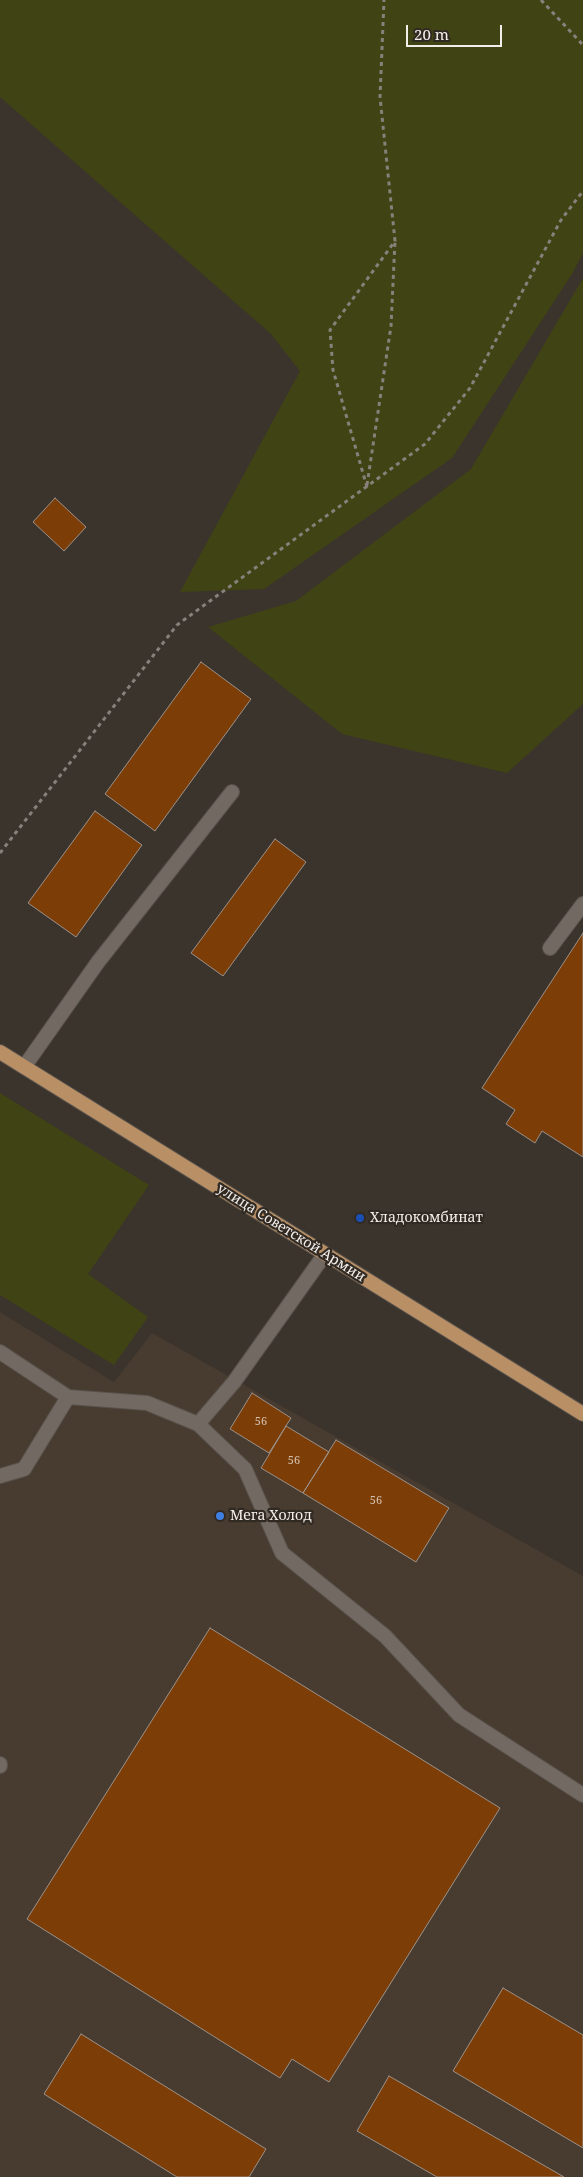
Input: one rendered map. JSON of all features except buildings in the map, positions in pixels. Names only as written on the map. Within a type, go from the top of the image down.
[{"type":"main road","name":"улица Советской Армии","points":[[0,1052],[583,1414]]},
{"type":"lane","points":[[24,1067],[98,962],[232,792]]},
{"type":"lane","points":[[550,948],[583,904]]},
{"type":"lane","points":[[198,1424],[234,1382],[325,1254]]},
{"type":"lane","points":[[0,1352],[68,1397],[147,1404],[198,1424],[245,1469],[282,1552],[385,1636],[459,1715],[583,1796]]},
{"type":"lane","points":[[0,1476],[24,1469],[68,1397]]},
{"type":"path","points":[[367,487],[391,326],[395,241],[380,97],[384,0]]},
{"type":"path","points":[[541,0],[583,45]]},
{"type":"path","points":[[0,853],[176,625],[425,444],[470,388],[561,220],[583,190]]},
{"type":"path","points":[[367,487],[333,370],[330,330],[395,241]]},
{"type":"shaded area","points":[[0,1312],[114,1382],[152,1333],[583,1576],[583,2177],[0,2177]]},
{"type":"green space","points":[[0,0],[583,0],[583,253],[572,274],[452,458],[264,589],[180,592],[300,371],[270,333],[0,97]]},
{"type":"green space","points":[[583,278],[583,704],[507,773],[342,734],[208,627],[296,601],[471,469]]},
{"type":"green space","points":[[0,1093],[149,1185],[88,1274],[148,1317],[114,1365],[0,1295]]},
{"type":"place","name":"Хладокомбинат","points":[[360,1218]]},
{"type":"place","name":"Мега Холод","points":[[220,1516]]}]
